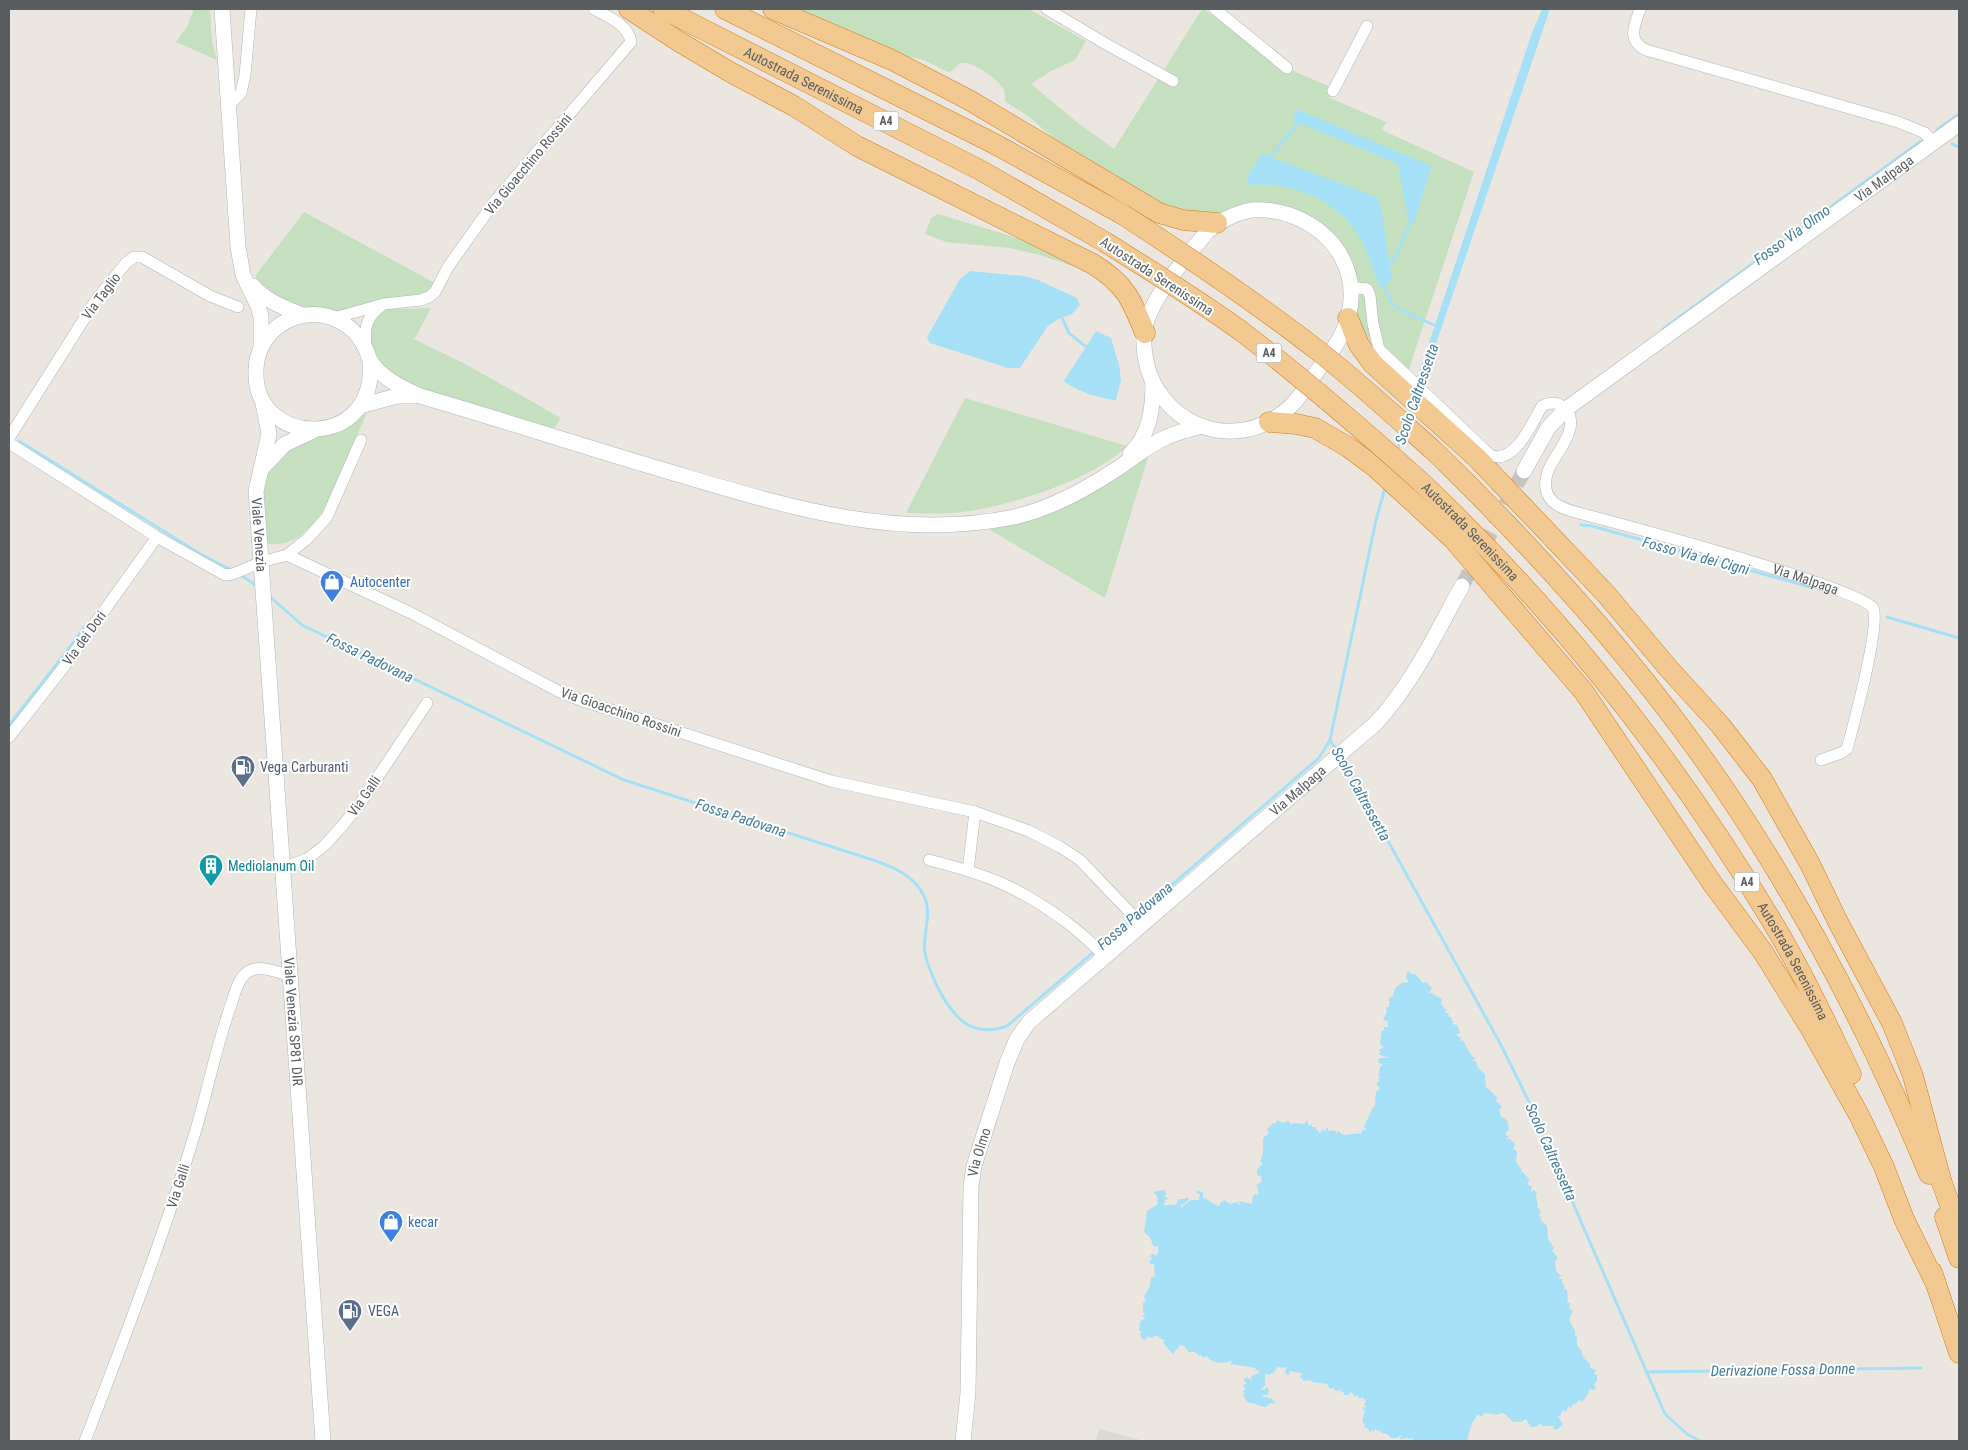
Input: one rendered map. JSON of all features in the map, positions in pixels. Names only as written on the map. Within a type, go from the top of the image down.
[{"type":"highway","points":[[630,9],[678,41],[730,72],[794,106],[857,146],[1098,267],[1124,289],[1133,304],[1145,333]]},
{"type":"highway","name":"Autostrada Serenissima","points":[[663,9],[980,170],[1105,242],[1186,293],[1240,330],[1331,402],[1417,490],[1466,524],[1593,666],[1688,792],[1778,932],[1812,994],[1858,1089],[1904,1195],[1959,1354]]},
{"type":"highway","name":"Autostrada Serenissima","points":[[725,9],[991,142],[1122,214],[1200,264],[1322,354],[1433,450],[1535,552],[1619,648],[1710,767],[1767,854],[1820,942],[1928,1172],[1959,1258]]},
{"type":"highway","points":[[773,9],[892,60],[969,100],[1159,213],[1183,220],[1216,223]]},
{"type":"highway","points":[[1348,318],[1359,345],[1367,357],[1399,378],[1426,404],[1606,594],[1669,669],[1721,726],[1762,780],[1810,864],[1838,922],[1892,1023],[1913,1076],[1942,1180],[1959,1230]]},
{"type":"highway","points":[[1269,422],[1296,424],[1315,428],[1348,446],[1375,466],[1417,490],[1453,539],[1584,692],[1712,883],[1763,952],[1812,1030],[1859,1115],[1884,1167],[1904,1218],[1936,1284]]},
{"type":"main road","points":[[222,9],[238,247],[243,275],[258,306],[261,317],[261,347]]},
{"type":"main road","name":"Via Malpaga","points":[[1524,471],[1548,428],[1566,409],[1933,143],[1958,128]]},
{"type":"main road","points":[[1263,210],[1281,212],[1298,217],[1319,230],[1336,248],[1346,270],[1350,288],[1348,318],[1332,351],[1298,398],[1285,412],[1269,422],[1247,430],[1213,430],[1182,416],[1165,401],[1153,382],[1144,353],[1145,333],[1151,310],[1197,244],[1216,223],[1239,213],[1263,210]]},
{"type":"main road","points":[[243,275],[263,297],[282,308],[302,315]]},
{"type":"main road","points":[[316,430],[300,428],[284,422],[272,412],[262,399],[256,375],[257,359],[261,347],[278,326],[302,315],[318,314],[334,318],[348,326],[359,337],[368,356],[390,381],[420,396],[739,492],[805,510],[861,521],[895,525],[976,524],[1016,516],[1064,498],[1113,471],[1165,437],[1202,426]]},
{"type":"main road","points":[[262,468],[285,444],[316,430],[329,428],[341,423],[352,416],[360,406],[370,384],[368,356]]},
{"type":"main road","points":[[1113,471],[1136,448],[1145,434],[1152,407],[1153,382]]},
{"type":"main road","points":[[360,406],[397,396],[420,396]]},
{"type":"main road","name":"Viale Venezia","points":[[262,399],[269,434],[256,491],[263,602]]},
{"type":"main road","name":"Via Malpaga","points":[[1137,919],[1332,762],[1375,724],[1397,698],[1428,649],[1462,586]]},
{"type":"main road","name":"Viale Venezia SP81 DIR","points":[[263,602],[323,1441]]},
{"type":"main road","name":"Via Olmo","points":[[963,1441],[968,1410],[970,1191],[974,1166],[1007,1063],[1022,1030],[1100,952],[1137,919]]},
{"type":"street","points":[[229,105],[241,93],[245,75],[251,9]]},
{"type":"street","name":"Via Gioacchino Rossini","points":[[334,318],[384,304],[421,300],[435,292],[448,267],[495,201],[632,42],[630,34],[621,25],[594,9]]},
{"type":"street","points":[[1046,9],[1173,81]]},
{"type":"street","points":[[1215,9],[1287,68]]},
{"type":"street","points":[[1640,9],[1634,37],[1637,44],[1646,50],[1898,122],[1925,133],[1933,143]]},
{"type":"street","points":[[1333,91],[1367,26]]},
{"type":"street","name":"Via Taglio","points":[[9,438],[96,300],[126,263],[134,257],[142,257],[210,296],[238,307]]},
{"type":"street","points":[[1350,288],[1366,289],[1370,296],[1372,324],[1379,349],[1399,378]]},
{"type":"street","points":[[368,356],[364,334],[366,324],[372,314],[384,304]]},
{"type":"street","points":[[1426,404],[1482,449],[1497,457],[1508,455],[1515,449],[1542,406],[1556,403],[1561,404],[1566,409]]},
{"type":"street","name":"Via Malpaga","points":[[1566,409],[1571,426],[1548,468],[1546,478],[1547,493],[1556,504],[1575,512],[1826,585],[1868,602],[1873,608],[1874,621],[1866,669],[1846,749],[1841,753],[1821,760]]},
{"type":"street","points":[[9,443],[157,537],[225,575],[287,555],[307,539],[327,517],[361,440]]},
{"type":"street","name":"Via dei Dori","points":[[9,737],[63,668],[157,537]]},
{"type":"street","name":"Via Gioacchino Rossini","points":[[287,555],[411,613],[560,692],[580,700],[831,780],[975,812],[1029,831],[1060,846],[1080,860],[1137,919]]},
{"type":"street","name":"Via Galli","points":[[283,868],[307,859],[324,846],[343,825],[359,805],[427,703]]},
{"type":"street","points":[[968,870],[975,812]]},
{"type":"street","points":[[928,860],[991,877],[1028,895],[1075,929],[1100,952]]},
{"type":"street","name":"Via Galli","points":[[85,1441],[168,1216],[197,1126],[222,1034],[239,982],[244,974],[252,969],[259,968],[290,976]]},
{"type":"shaded area","points":[[1100,1429],[1144,1441],[1095,1441]]},
{"type":"green space","points":[[194,9],[210,9],[212,41],[217,60],[176,42],[188,25]]},
{"type":"green space","points":[[779,9],[1029,9],[1086,41],[1075,60],[1051,71],[1031,84],[1078,123],[1114,149],[1202,9],[1204,9],[1271,61],[1328,86],[1330,98],[1386,122],[1382,130],[1474,172],[1402,390],[1364,347],[1330,236],[1240,206],[1214,215],[1179,219],[1068,151],[1028,116],[1006,102],[1005,92],[1001,86],[978,67],[960,63],[952,71],[948,72],[924,60],[894,54]]},
{"type":"green space","points":[[304,212],[435,283],[430,292],[343,314],[283,305],[257,283],[256,275]]},
{"type":"green space","points":[[938,214],[1040,245],[1075,267],[1040,255],[1010,248],[946,242],[925,234],[931,218]]},
{"type":"green space","points":[[431,308],[415,338],[412,338],[467,365],[561,418],[552,431],[424,393],[381,367],[367,339],[370,323],[380,311],[388,309]]},
{"type":"green space","points":[[965,398],[1127,446],[1112,459],[1070,481],[1020,499],[972,511],[906,513]]},
{"type":"green space","points":[[367,413],[325,507],[315,522],[295,539],[278,544],[269,544],[262,535],[261,481],[273,459],[300,441],[339,431]]},
{"type":"green space","points":[[1149,454],[1105,598],[985,527]]},
{"type":"water","points":[[1542,9],[1550,9],[1422,385],[1417,379],[1532,33]]},
{"type":"water","points":[[1296,109],[1432,166],[1414,223],[1408,219],[1398,164],[1292,120]]},
{"type":"water","points":[[1262,154],[1377,197],[1380,202],[1392,280],[1380,288],[1365,248],[1356,232],[1345,218],[1331,207],[1300,191],[1283,187],[1247,185],[1248,175]]},
{"type":"water","points":[[970,271],[1024,276],[1038,280],[1077,298],[1080,305],[1072,314],[1058,319],[1047,327],[1020,368],[1008,368],[930,343],[927,337],[960,279]]},
{"type":"water","points":[[1096,331],[1111,338],[1119,365],[1121,380],[1116,400],[1089,394],[1074,388],[1064,381]]},
{"type":"water","points":[[1409,971],[1409,973],[1416,975],[1423,983],[1426,982],[1432,988],[1429,993],[1433,993],[1434,996],[1436,993],[1436,996],[1442,999],[1441,1003],[1447,1010],[1445,1013],[1449,1013],[1448,1017],[1450,1016],[1451,1021],[1454,1021],[1452,1024],[1457,1025],[1460,1033],[1457,1036],[1462,1038],[1460,1042],[1463,1040],[1473,1055],[1470,1056],[1475,1059],[1472,1061],[1476,1061],[1478,1068],[1485,1074],[1486,1087],[1497,1097],[1496,1101],[1502,1106],[1499,1111],[1501,1117],[1505,1118],[1508,1123],[1509,1131],[1506,1131],[1506,1135],[1509,1137],[1506,1139],[1510,1139],[1515,1144],[1512,1151],[1514,1149],[1517,1152],[1516,1161],[1522,1171],[1520,1173],[1523,1172],[1529,1179],[1528,1185],[1532,1187],[1531,1192],[1534,1190],[1537,1193],[1535,1198],[1538,1198],[1536,1199],[1537,1206],[1541,1213],[1538,1216],[1542,1217],[1540,1219],[1547,1226],[1548,1239],[1554,1248],[1552,1251],[1558,1258],[1555,1262],[1556,1271],[1561,1276],[1558,1279],[1562,1279],[1562,1283],[1565,1286],[1564,1289],[1567,1290],[1568,1301],[1566,1303],[1570,1303],[1569,1308],[1573,1311],[1569,1320],[1577,1337],[1577,1346],[1582,1351],[1582,1356],[1586,1358],[1584,1360],[1590,1363],[1590,1368],[1596,1370],[1594,1374],[1597,1375],[1597,1381],[1594,1384],[1596,1388],[1593,1390],[1589,1389],[1582,1402],[1579,1399],[1571,1408],[1568,1406],[1566,1412],[1563,1410],[1560,1416],[1557,1415],[1563,1424],[1555,1430],[1553,1427],[1555,1424],[1552,1426],[1542,1426],[1540,1423],[1538,1426],[1531,1427],[1526,1419],[1521,1422],[1513,1422],[1505,1414],[1485,1413],[1481,1417],[1478,1414],[1472,1423],[1467,1441],[1414,1441],[1412,1438],[1408,1439],[1408,1436],[1407,1438],[1400,1439],[1401,1435],[1398,1438],[1391,1438],[1387,1434],[1381,1433],[1381,1429],[1380,1432],[1375,1429],[1374,1432],[1372,1430],[1370,1432],[1364,1427],[1365,1425],[1362,1422],[1365,1411],[1362,1408],[1366,1409],[1364,1405],[1366,1401],[1362,1397],[1359,1399],[1357,1395],[1354,1397],[1353,1393],[1349,1392],[1349,1395],[1344,1395],[1344,1391],[1340,1392],[1341,1388],[1338,1391],[1334,1390],[1334,1388],[1330,1389],[1327,1384],[1311,1382],[1311,1380],[1304,1381],[1300,1377],[1302,1373],[1289,1371],[1290,1374],[1288,1375],[1285,1372],[1287,1367],[1280,1368],[1278,1366],[1274,1372],[1268,1375],[1265,1373],[1265,1386],[1261,1389],[1263,1390],[1267,1387],[1269,1390],[1268,1395],[1263,1395],[1263,1397],[1271,1398],[1276,1404],[1270,1403],[1266,1407],[1248,1403],[1243,1395],[1245,1393],[1243,1391],[1246,1389],[1242,1386],[1247,1383],[1243,1380],[1248,1377],[1252,1381],[1251,1376],[1259,1373],[1259,1370],[1255,1371],[1256,1368],[1230,1364],[1232,1362],[1230,1361],[1225,1363],[1215,1362],[1207,1356],[1203,1358],[1195,1352],[1188,1352],[1184,1345],[1182,1346],[1181,1344],[1173,1354],[1163,1343],[1165,1339],[1162,1340],[1157,1335],[1152,1338],[1146,1336],[1147,1338],[1144,1341],[1140,1333],[1143,1331],[1139,1331],[1140,1322],[1145,1318],[1142,1316],[1145,1314],[1143,1312],[1143,1302],[1146,1302],[1144,1296],[1150,1286],[1151,1278],[1155,1276],[1154,1264],[1150,1264],[1150,1260],[1153,1258],[1149,1257],[1152,1254],[1157,1255],[1158,1251],[1160,1252],[1158,1246],[1155,1247],[1151,1243],[1152,1240],[1144,1232],[1147,1211],[1158,1204],[1157,1196],[1153,1192],[1164,1190],[1166,1193],[1165,1197],[1168,1199],[1165,1200],[1163,1205],[1176,1205],[1179,1199],[1187,1197],[1189,1200],[1183,1205],[1181,1204],[1181,1208],[1191,1200],[1199,1200],[1200,1194],[1196,1193],[1198,1190],[1203,1193],[1203,1198],[1220,1206],[1220,1203],[1224,1200],[1230,1204],[1237,1202],[1240,1205],[1239,1201],[1252,1204],[1253,1196],[1256,1194],[1258,1196],[1256,1185],[1262,1182],[1261,1176],[1257,1175],[1257,1169],[1262,1165],[1262,1162],[1260,1162],[1263,1153],[1263,1138],[1269,1133],[1267,1129],[1273,1123],[1275,1124],[1277,1120],[1283,1123],[1288,1121],[1292,1125],[1293,1123],[1304,1124],[1307,1120],[1309,1126],[1312,1124],[1312,1127],[1316,1127],[1320,1133],[1323,1129],[1325,1132],[1326,1128],[1328,1128],[1328,1132],[1330,1130],[1336,1131],[1336,1134],[1338,1131],[1343,1135],[1362,1133],[1362,1130],[1366,1130],[1364,1127],[1373,1107],[1375,1107],[1376,1092],[1380,1089],[1376,1083],[1380,1081],[1378,1080],[1380,1076],[1378,1076],[1382,1066],[1382,1064],[1378,1063],[1379,1058],[1389,1058],[1378,1054],[1381,1052],[1379,1050],[1384,1047],[1380,1044],[1382,1030],[1384,1031],[1384,1027],[1388,1027],[1387,1020],[1383,1019],[1389,1003],[1391,1003],[1389,998],[1393,996],[1395,988],[1402,983],[1409,982],[1406,978]]},
{"type":"waterway","name":"Fosso Via Olmo","points":[[1937,130],[1959,114]]},
{"type":"waterway","points":[[1270,157],[1298,123]]},
{"type":"waterway","name":"Fosso Via Olmo","points":[[1663,329],[1921,141]]},
{"type":"waterway","points":[[1952,144],[1959,147]]},
{"type":"waterway","points":[[1389,265],[1395,259],[1411,220]]},
{"type":"waterway","points":[[1384,286],[1392,304],[1434,325]]},
{"type":"waterway","points":[[1062,318],[1069,333],[1085,346]]},
{"type":"waterway","name":"Scolo Caltressetta","points":[[1397,451],[1403,433]]},
{"type":"waterway","name":"Fossa Padovana","points":[[19,441],[202,555],[232,570]]},
{"type":"waterway","name":"Scolo Caltressetta","points":[[1337,751],[1330,740],[1376,520],[1385,488]]},
{"type":"waterway","name":"Fosso Via dei Cigni","points":[[1581,525],[1592,526],[1810,587]]},
{"type":"waterway","name":"Fossa Padovana","points":[[239,574],[257,586]]},
{"type":"waterway","name":"Fossa Padovana","points":[[268,595],[302,625],[624,780],[873,860],[909,877],[920,889],[927,903],[924,946],[929,966],[938,988],[957,1016],[973,1027],[983,1030],[1007,1026],[1095,951]]},
{"type":"waterway","name":"Fosso Via dei Cigni","points":[[1887,617],[1959,638]]},
{"type":"waterway","points":[[9,725],[86,625]]},
{"type":"waterway","name":"Fossa Padovana","points":[[1137,915],[1319,758],[1330,740]]},
{"type":"waterway","name":"Scolo Caltressetta","points":[[1342,758],[1501,1045],[1528,1100],[1665,1414],[1687,1434],[1700,1441]]},
{"type":"waterway","name":"Fossa Padovana","points":[[1099,947],[1132,919]]},
{"type":"waterway","name":"Derivazione Fossa Donne","points":[[1646,1372],[1921,1368]]},
{"type":"tunnel","points":[[1462,586],[1524,471]]},
{"type":"place","name":"Autocenter","points":[[332,603]]},
{"type":"place","name":"Vega Carburanti","points":[[243,788]]},
{"type":"place","name":"Mediolanum Oil","points":[[211,887]]},
{"type":"place","name":"kecar","points":[[391,1243]]},
{"type":"place","name":"VEGA","points":[[350,1332]]}]
